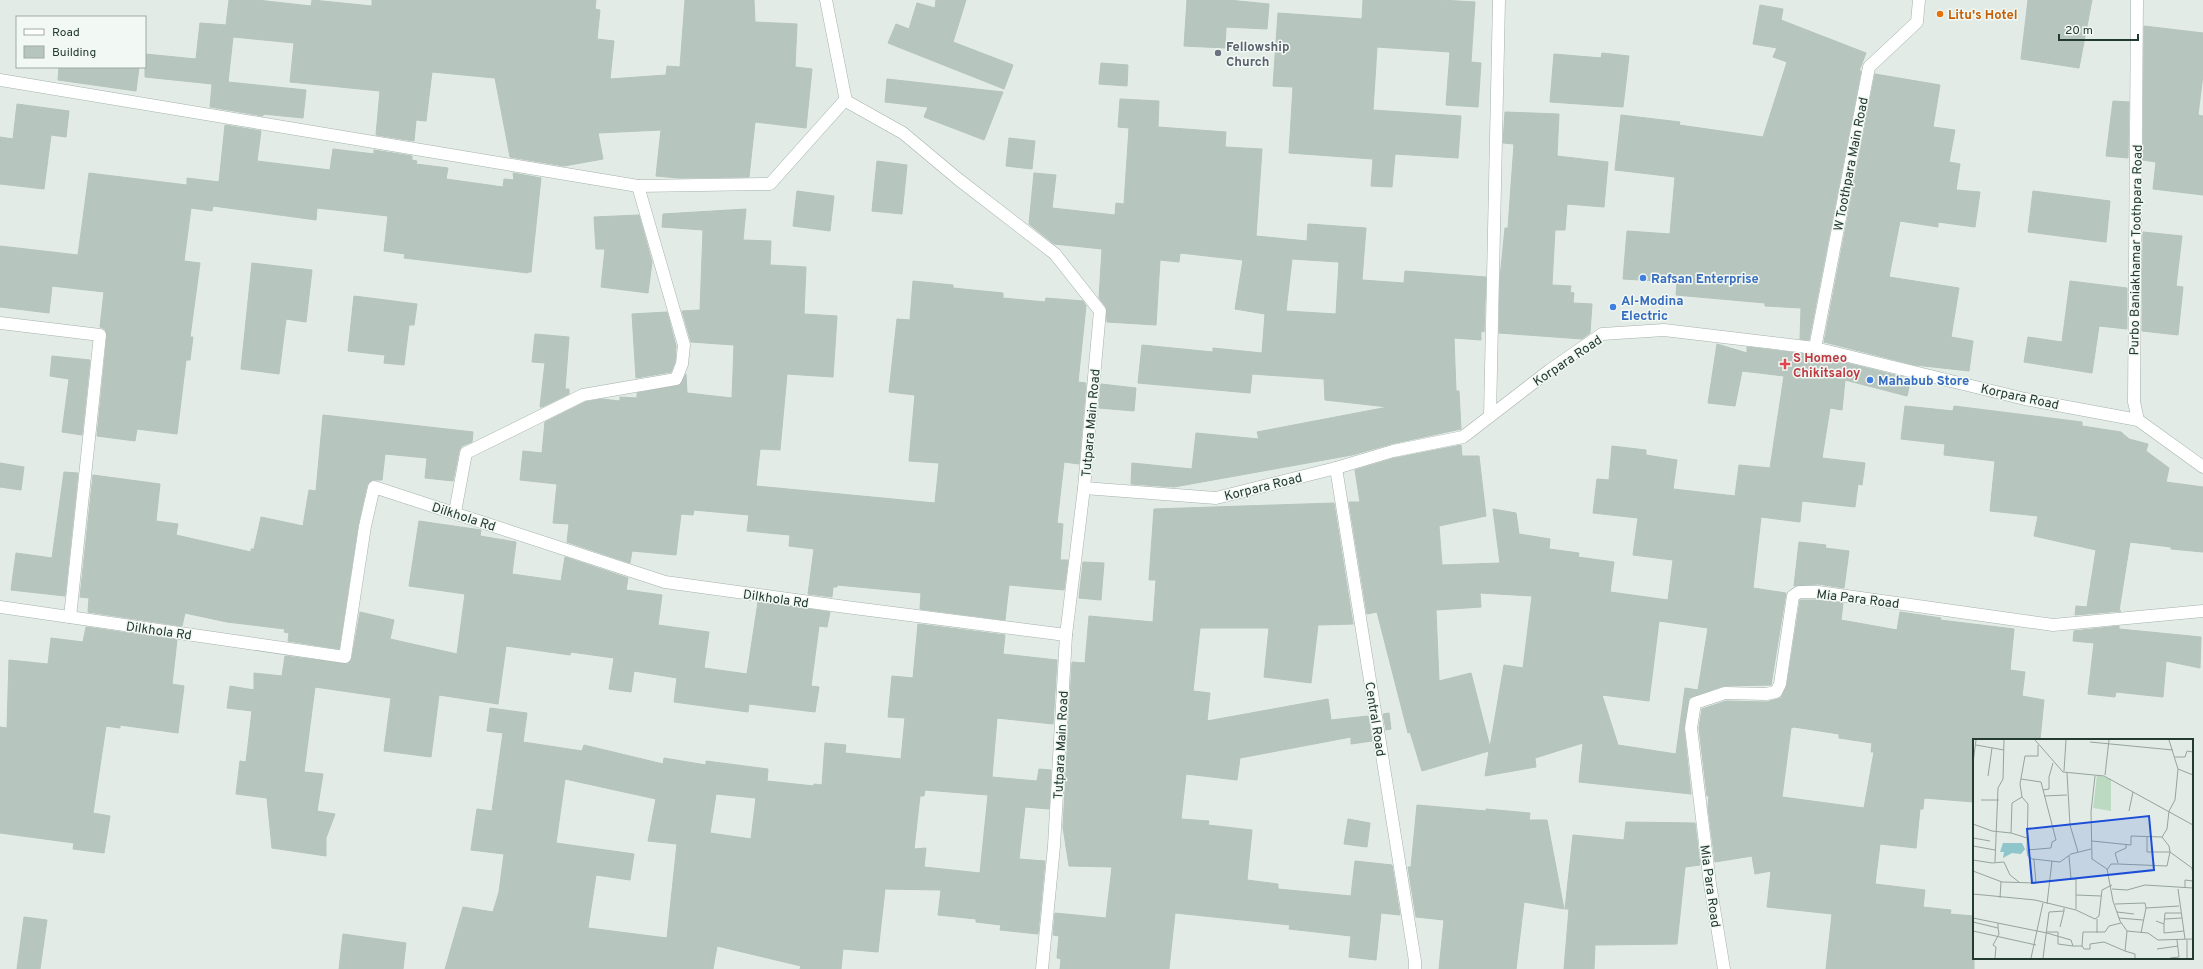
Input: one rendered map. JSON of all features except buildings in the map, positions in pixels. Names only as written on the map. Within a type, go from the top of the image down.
[{"type":"street","points":[[0,80],[638,186],[770,184],[845,100],[826,0]]},
{"type":"street","points":[[1490,416],[1499,0]]},
{"type":"street","name":"W Toothpara Main Road","points":[[1815,348],[1869,67],[1917,22],[1919,0]]},
{"type":"street","name":"Purbo Baniakhamar Toothpara Road","points":[[2137,0],[2134,402],[2138,420]]},
{"type":"street","name":"Tutpara Main Road","points":[[845,100],[903,133],[958,179],[1055,254],[1100,311],[1084,488],[1066,635],[1054,846],[1042,969]]},
{"type":"street","points":[[456,512],[466,453],[583,395],[676,378],[682,364],[684,345],[638,186]]},
{"type":"street","points":[[0,323],[100,335],[70,617]]},
{"type":"street","name":"Korpara Road","points":[[1084,488],[1216,498],[1336,468],[1393,451],[1463,437],[1550,370],[1602,334],[1664,330],[1815,348],[2025,399],[2138,420]]},
{"type":"street","points":[[2138,420],[2203,467]]},
{"type":"street","name":"Central Road","points":[[1336,468],[1415,961],[1415,969]]},
{"type":"street","name":"Dilkhola Rd","points":[[0,607],[345,657],[365,526],[374,487],[456,512],[665,582],[846,608],[1066,635]]},
{"type":"street","name":"Mia Para Road","points":[[1724,969],[1710,884],[1691,728],[1692,714],[1695,703],[1725,693],[1766,694],[1776,692],[1780,684],[1793,596],[1799,592],[1818,592],[2053,625],[2203,610]]},
{"type":"place","name":"Litu's Hotel","points":[[1940,14]]},
{"type":"place","name":"Fellowship Church","points":[[1218,53]]},
{"type":"place","name":"Rafsan Enterprise","points":[[1643,278]]},
{"type":"place","name":"Al-Modina Electric","points":[[1613,307]]},
{"type":"place","name":"S Homeo Chikitsaloy","points":[[1785,364]]},
{"type":"place","name":"Mahabub Store","points":[[1870,380]]}]
